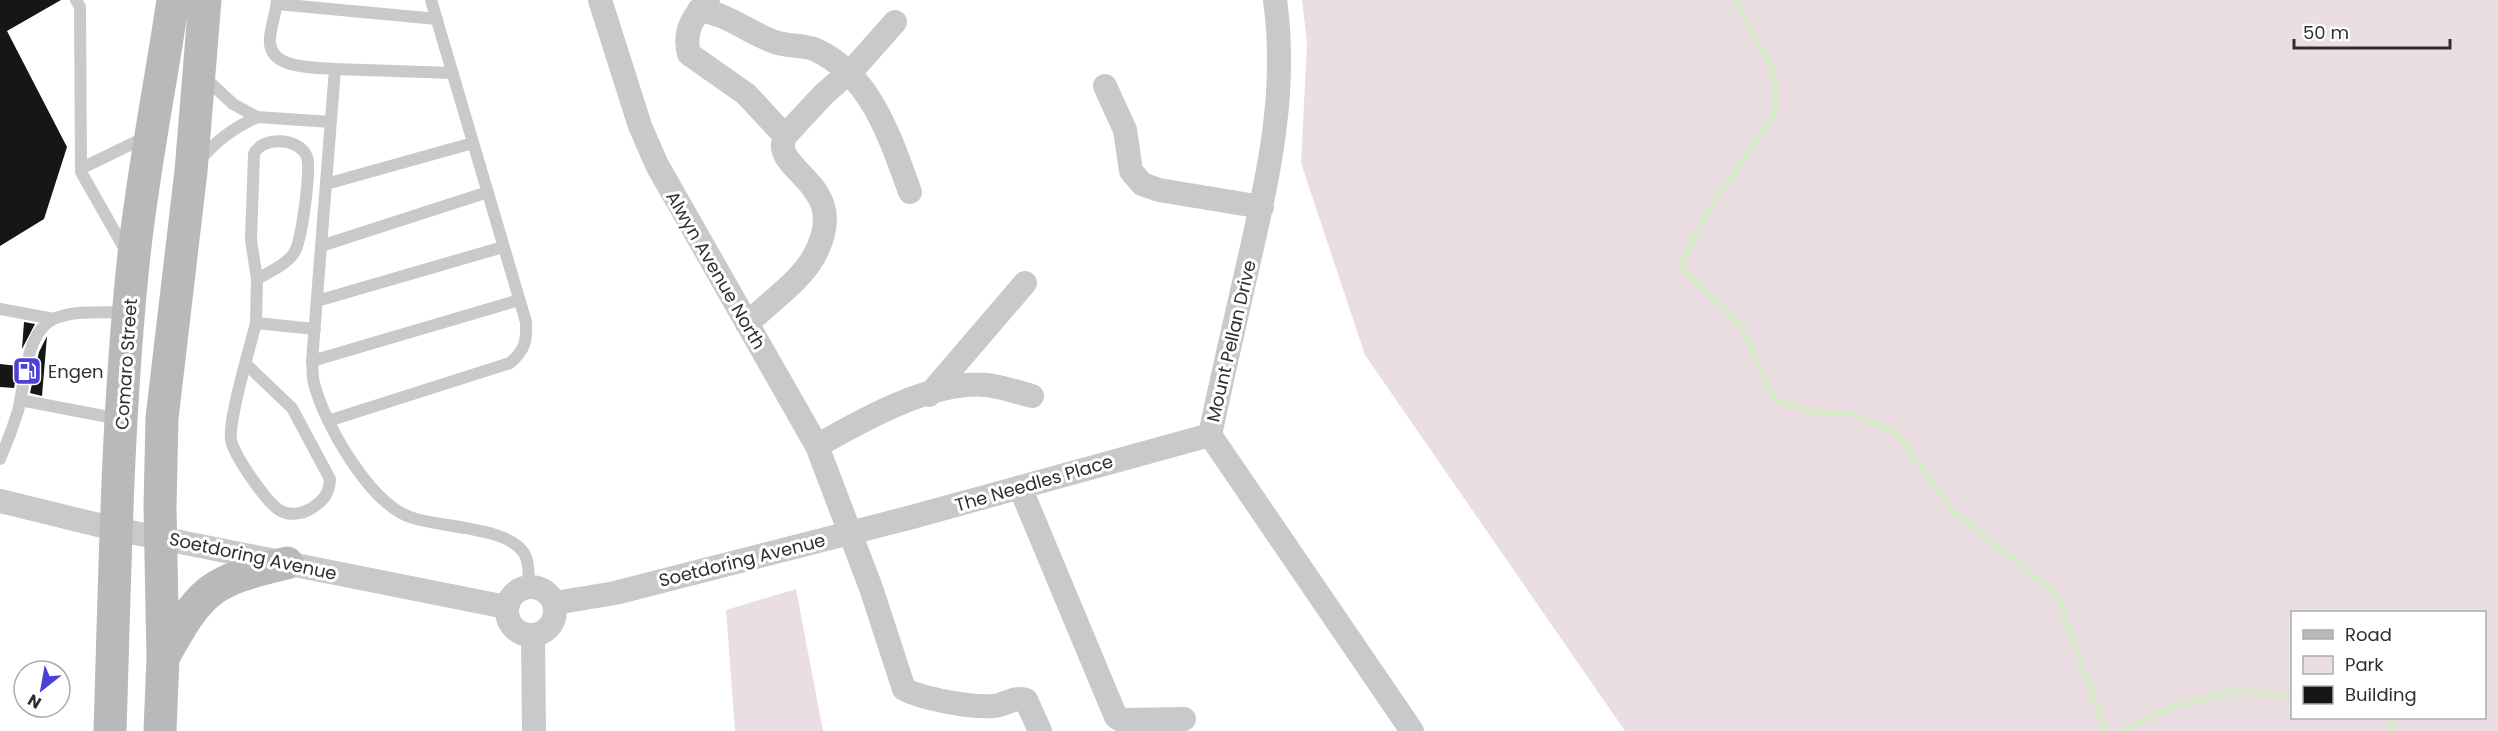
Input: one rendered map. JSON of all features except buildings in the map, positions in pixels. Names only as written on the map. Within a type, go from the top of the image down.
[{"type":"street","name":"Comaro Street","points":[[110,731],[115,529],[133,264],[150,135],[173,0]]},
{"type":"street","points":[[160,731],[163,658],[160,536],[162,418],[191,171],[205,0]]},
{"type":"street","name":"Alwyn Avenue North","points":[[600,0],[640,126],[657,165],[817,446],[854,532],[904,689],[962,703],[994,706],[1021,698],[1026,700],[1040,731]]},
{"type":"street","name":"Mount Pellan Drive","points":[[1275,0],[1280,34],[1280,96],[1262,207],[1209,435],[1413,731]]},
{"type":"street","points":[[785,136],[746,94],[688,54],[685,40],[689,26],[704,5],[776,43],[814,49],[832,59],[848,73],[870,99],[885,128],[910,192]]},
{"type":"street","points":[[747,324],[808,266],[825,232],[824,206],[812,186],[784,155],[782,142],[824,94],[848,73],[895,22]]},
{"type":"street","points":[[1105,86],[1125,130],[1131,171],[1142,184],[1159,190],[1262,207]]},
{"type":"street","points":[[929,395],[1025,283]]},
{"type":"street","points":[[817,446],[871,414],[952,388],[986,385],[1032,396]]},
{"type":"street","name":"The Needles Place","points":[[854,532],[1209,435]]},
{"type":"street","points":[[1020,487],[1116,717],[1120,720],[1184,719]]},
{"type":"street","name":"Soetdoring Avenue","points":[[0,501],[115,529],[160,536],[506,607]]},
{"type":"street","name":"Soetdoring Avenue","points":[[555,603],[615,593],[854,532]]},
{"type":"street","points":[[163,658],[186,616],[208,591],[240,575],[287,563]]},
{"type":"street","points":[[529,586],[540,588],[549,594],[555,603],[556,615],[552,625],[544,633],[533,636],[522,634],[513,628],[507,618],[506,607],[510,597],[518,590],[529,586]]},
{"type":"street","points":[[533,636],[534,731]]},
{"type":"lane","points":[[76,0],[80,7],[81,170],[133,264]]},
{"type":"lane","points":[[328,421],[510,363],[522,353],[526,340],[526,322],[431,0]]},
{"type":"lane","points":[[437,19],[323,4],[277,2],[270,41],[274,55],[286,64],[335,69],[453,73]]},
{"type":"lane","points":[[335,69],[312,361],[313,383],[328,421],[370,489],[388,505],[410,517],[502,536],[518,545],[528,563],[529,586]]},
{"type":"lane","points":[[200,73],[228,100],[257,117],[331,122]]},
{"type":"lane","points":[[191,171],[218,139],[231,129],[257,117]]},
{"type":"lane","points":[[81,170],[150,135]]},
{"type":"lane","points":[[247,365],[292,408],[330,479],[329,490],[323,501],[307,511],[293,514],[282,512],[271,503],[234,450],[231,438],[232,421],[256,323],[257,279],[251,240],[254,154],[258,146],[265,142],[291,142],[302,149],[307,158],[306,201],[298,243],[288,260],[257,279]]},
{"type":"lane","points":[[326,184],[473,143]]},
{"type":"lane","points":[[321,246],[488,192]]},
{"type":"lane","points":[[317,301],[503,247]]},
{"type":"lane","points":[[312,361],[519,300]]},
{"type":"lane","points":[[0,309],[54,319],[79,314],[129,312]]},
{"type":"lane","points":[[1,455],[20,400],[33,346],[40,331],[54,319]]},
{"type":"lane","points":[[256,323],[315,328]]},
{"type":"lane","points":[[20,400],[122,420]]},
{"type":"green space","points":[[1302,0],[2498,0],[2498,731],[1625,731],[1365,355],[1301,163],[1307,42]]},
{"type":"green space","points":[[796,589],[823,731],[735,731],[726,610]]},
{"type":"waterway","points":[[1735,0],[1774,72],[1775,113],[1706,213],[1680,267],[1740,324],[1774,399],[1806,411],[1853,414],[1897,434],[1953,511],[2057,595],[2105,731]]},
{"type":"waterway","points":[[2122,731],[2164,710],[2235,691],[2291,696]]},
{"type":"waterway","points":[[2391,719],[2392,731]]},
{"type":"place","name":"Engen","points":[[27,371]]}]
